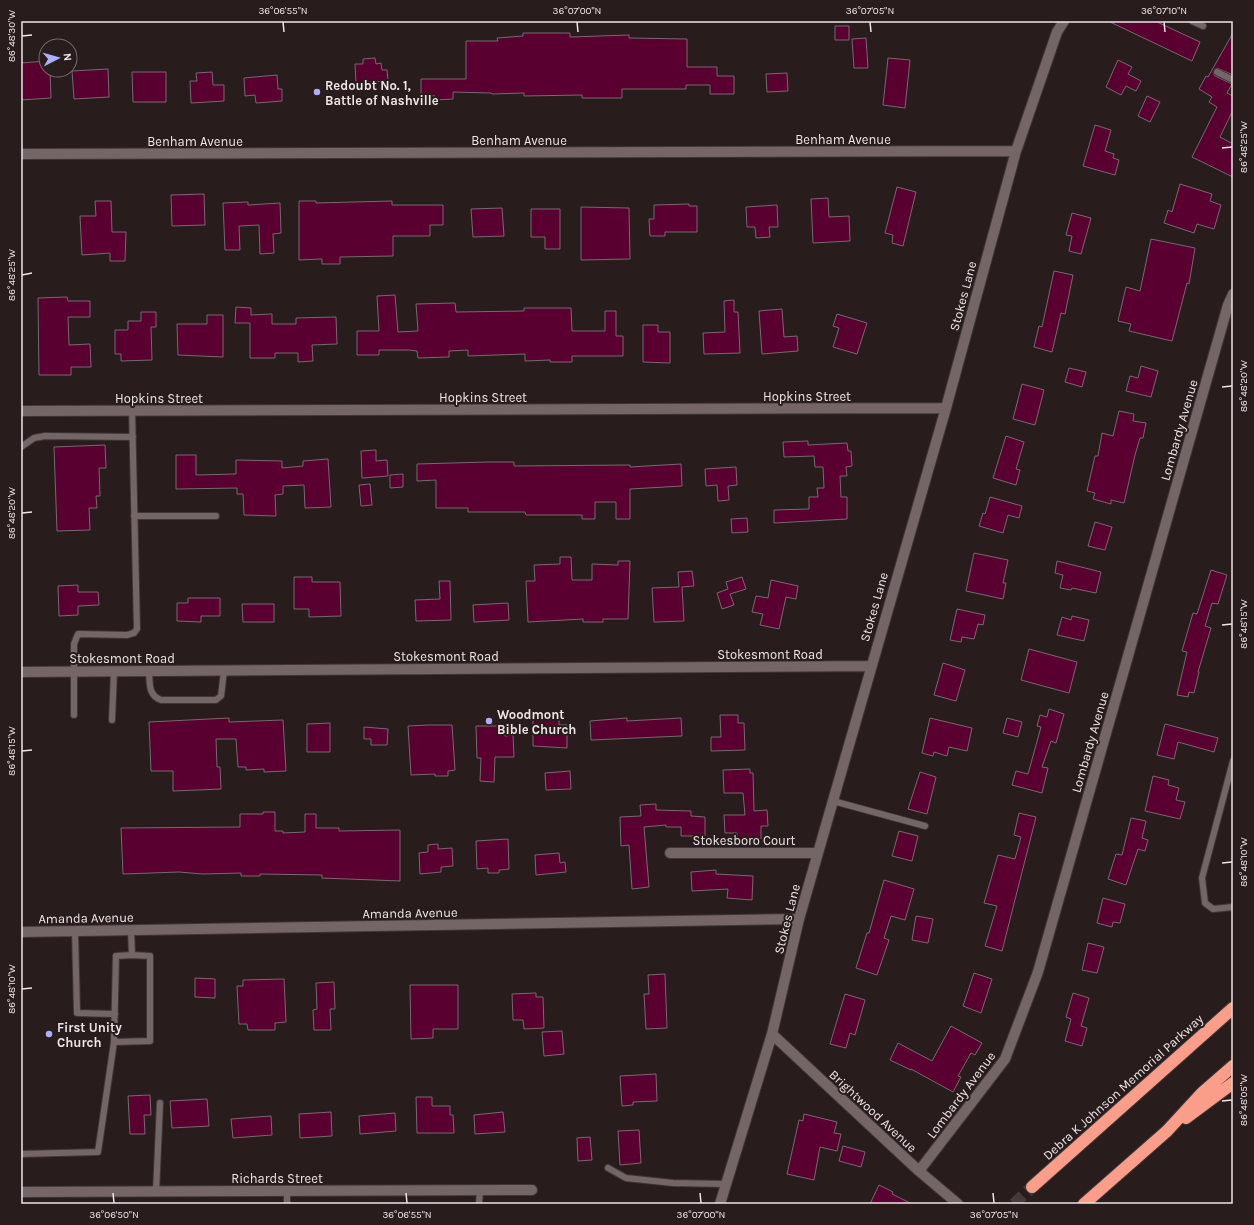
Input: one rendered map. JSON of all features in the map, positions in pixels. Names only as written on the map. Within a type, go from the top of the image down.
[{"type":"highway","name":"Debra K Johnson Memorial Parkway","points":[[1032,1187],[1233,1008]]},
{"type":"highway","points":[[1084,1204],[1167,1131],[1202,1094],[1233,1066]]},
{"type":"highway","points":[[1167,1131],[1233,1083]]},
{"type":"street","name":"Stokes Lane","points":[[720,1204],[772,1034],[799,919],[946,408],[1016,151],[1057,32],[1064,21]]},
{"type":"street","name":"Benham Avenue","points":[[21,154],[1016,151]]},
{"type":"street","name":"Lombardy Avenue","points":[[918,1171],[1005,1059],[1038,972],[1228,305],[1233,294]]},
{"type":"street","name":"Hopkins Street","points":[[21,411],[946,408]]},
{"type":"street","name":"Stokesmont Road","points":[[21,672],[871,666]]},
{"type":"street","name":"Stokesboro Court","points":[[670,852],[818,854]]},
{"type":"street","name":"Amanda Avenue","points":[[21,932],[799,919]]},
{"type":"street","name":"Brightwood Avenue","points":[[772,1034],[918,1171],[958,1204]]},
{"type":"street","name":"Richards Street","points":[[21,1192],[532,1190]]},
{"type":"lane","points":[[1192,21],[1203,26]]},
{"type":"lane","points":[[1217,72],[1233,80]]},
{"type":"lane","points":[[74,715],[74,644],[78,634],[127,635],[134,633],[137,629],[132,411]]},
{"type":"lane","points":[[21,447],[34,438],[45,436],[132,437]]},
{"type":"lane","points":[[134,516],[216,516]]},
{"type":"lane","points":[[150,671],[151,693],[153,697],[161,700],[216,700],[221,696],[224,670]]},
{"type":"lane","points":[[112,720],[114,671]]},
{"type":"lane","points":[[1233,761],[1202,878],[1205,904],[1213,909],[1233,907]]},
{"type":"lane","points":[[833,801],[925,826]]},
{"type":"lane","points":[[131,930],[132,955]]},
{"type":"lane","points":[[75,931],[77,1013],[115,1014]]},
{"type":"lane","points":[[21,1154],[98,1152],[114,1042],[116,956],[150,956],[150,1041],[114,1042]]},
{"type":"lane","points":[[156,1192],[160,1103]]},
{"type":"lane","points":[[608,1168],[626,1178],[673,1183],[726,1184]]},
{"type":"lane","points":[[479,1204],[480,1190]]},
{"type":"lane","points":[[287,1191],[287,1204]]},
{"type":"building","points":[[1108,21],[1155,21],[1200,42],[1192,61]]},
{"type":"building","points":[[835,26],[849,26],[849,40],[835,40]]},
{"type":"building","points":[[523,33],[570,33],[570,37],[629,35],[629,38],[687,39],[687,67],[717,67],[717,76],[734,76],[734,94],[710,94],[710,85],[686,85],[686,89],[622,89],[622,98],[582,98],[582,95],[524,96],[524,93],[492,94],[453,92],[453,99],[435,100],[435,96],[421,95],[421,79],[466,79],[466,41],[498,41],[497,38],[523,36]]},
{"type":"building","points":[[1233,33],[1233,75],[1217,68],[1213,72],[1215,76],[1232,84],[1227,93],[1233,96],[1233,110],[1220,137],[1233,144],[1233,177],[1192,157],[1217,107],[1209,102],[1212,97],[1199,89],[1206,76],[1208,77]]},
{"type":"building","points":[[866,38],[868,68],[854,68],[852,39]]},
{"type":"building","points":[[375,58],[376,64],[381,63],[382,70],[387,70],[388,81],[356,83],[355,64],[363,64],[363,59]]},
{"type":"building","points":[[888,58],[910,60],[905,108],[883,105]]},
{"type":"building","points":[[1118,60],[1132,67],[1128,74],[1141,81],[1136,91],[1126,86],[1121,95],[1106,87]]},
{"type":"building","points":[[38,62],[38,78],[50,78],[51,98],[21,100],[21,63]]},
{"type":"building","points":[[108,69],[109,97],[74,99],[72,78],[78,78],[78,71]]},
{"type":"building","points":[[132,72],[166,72],[166,102],[133,102]]},
{"type":"building","points":[[212,72],[213,85],[224,85],[224,101],[191,103],[190,81],[197,81],[196,73]]},
{"type":"building","points":[[787,73],[788,91],[767,92],[766,74]]},
{"type":"building","points":[[277,75],[278,89],[282,89],[282,101],[256,103],[255,95],[245,96],[244,78]]},
{"type":"building","points":[[1147,96],[1160,102],[1150,122],[1138,116]]},
{"type":"building","points":[[1095,125],[1111,130],[1105,151],[1114,154],[1113,158],[1119,160],[1115,175],[1083,166]]},
{"type":"building","points":[[1180,184],[1212,194],[1210,201],[1221,205],[1214,229],[1197,224],[1194,233],[1164,223],[1168,210],[1172,212]]},
{"type":"building","points":[[897,187],[916,192],[903,246],[892,243],[893,235],[885,233]]},
{"type":"building","points":[[204,194],[205,225],[172,226],[171,195]]},
{"type":"building","points":[[828,198],[829,217],[849,216],[850,241],[813,243],[811,199]]},
{"type":"building","points":[[95,201],[111,201],[112,232],[126,232],[125,261],[110,261],[110,253],[82,255],[80,216],[96,216]]},
{"type":"building","points":[[299,201],[316,201],[316,203],[392,201],[392,205],[443,205],[443,225],[430,225],[430,236],[393,236],[393,256],[340,257],[340,264],[322,264],[322,259],[299,260]]},
{"type":"building","points":[[248,202],[248,205],[280,203],[281,233],[273,234],[274,253],[260,254],[259,225],[239,226],[240,250],[225,250],[223,203]]},
{"type":"building","points":[[689,204],[689,206],[697,206],[697,232],[665,232],[665,236],[650,236],[649,219],[654,219],[654,205]]},
{"type":"building","points":[[777,205],[778,227],[769,227],[770,237],[756,238],[755,227],[747,227],[746,207]]},
{"type":"building","points":[[581,207],[629,208],[630,259],[581,260]]},
{"type":"building","points":[[502,208],[504,236],[473,237],[471,209]]},
{"type":"building","points":[[531,209],[560,209],[560,249],[545,249],[545,237],[531,237]]},
{"type":"building","points":[[1072,213],[1091,218],[1081,254],[1069,251],[1072,236],[1066,235]]},
{"type":"building","points":[[1151,239],[1195,248],[1189,284],[1187,283],[1172,341],[1129,331],[1131,324],[1118,321],[1126,287],[1140,291]]},
{"type":"building","points":[[1054,271],[1073,275],[1065,314],[1061,313],[1052,352],[1034,347],[1039,326],[1042,327]]},
{"type":"building","points":[[395,295],[398,332],[418,331],[416,304],[455,303],[456,312],[524,311],[524,308],[571,308],[572,331],[605,331],[605,311],[616,311],[616,336],[623,336],[623,356],[572,356],[572,362],[550,362],[550,360],[525,361],[525,354],[468,356],[468,350],[449,351],[449,357],[418,358],[417,351],[409,350],[379,350],[379,355],[357,355],[357,331],[379,331],[377,296]]},
{"type":"building","points":[[67,297],[68,301],[90,301],[90,317],[68,317],[69,345],[90,344],[91,367],[71,367],[71,375],[39,375],[38,298]]},
{"type":"building","points":[[734,300],[734,312],[738,312],[740,353],[704,354],[703,333],[725,332],[724,301]]},
{"type":"building","points":[[236,307],[251,308],[251,315],[272,314],[272,324],[296,324],[296,318],[336,317],[337,344],[312,345],[313,361],[298,362],[298,353],[275,353],[275,358],[250,358],[250,323],[235,323]]},
{"type":"building","points":[[782,309],[784,337],[797,336],[798,351],[762,354],[759,311]]},
{"type":"building","points":[[141,312],[156,312],[156,327],[151,327],[152,360],[121,361],[121,354],[115,354],[115,330],[128,330],[128,321],[141,321]]},
{"type":"building","points":[[837,314],[867,323],[857,354],[833,347],[839,328],[833,326]]},
{"type":"building","points":[[207,315],[223,315],[223,357],[178,355],[177,324],[207,324]]},
{"type":"building","points":[[643,325],[658,325],[658,332],[670,332],[670,363],[643,362]]},
{"type":"building","points":[[1141,366],[1158,371],[1151,397],[1126,391],[1130,376],[1138,378]]},
{"type":"building","points":[[1069,368],[1086,372],[1082,387],[1065,382]]},
{"type":"building","points":[[1022,384],[1044,390],[1035,425],[1013,419]]},
{"type":"building","points":[[1119,411],[1134,414],[1133,421],[1146,423],[1143,438],[1140,438],[1135,455],[1124,503],[1111,500],[1111,504],[1093,499],[1095,493],[1087,491],[1095,456],[1098,456],[1102,433],[1113,436]]},
{"type":"building","points":[[1006,436],[1024,442],[1016,469],[1020,470],[1016,485],[993,478]]},
{"type":"building","points":[[808,441],[808,445],[847,443],[848,451],[851,451],[852,466],[846,467],[847,476],[840,476],[841,497],[847,497],[847,519],[774,523],[774,510],[809,509],[809,497],[818,497],[817,488],[824,488],[823,467],[815,467],[814,456],[784,457],[783,442]]},
{"type":"building","points":[[105,445],[106,468],[99,468],[100,496],[96,496],[97,508],[89,508],[90,530],[57,531],[54,447]]},
{"type":"building","points":[[376,450],[376,461],[387,460],[388,476],[362,478],[361,451]]},
{"type":"building","points":[[176,455],[196,455],[196,475],[236,474],[236,460],[282,461],[282,468],[303,466],[303,461],[328,459],[331,507],[305,508],[304,485],[283,486],[283,494],[275,495],[276,516],[244,515],[243,494],[237,494],[237,488],[176,489]]},
{"type":"building","points":[[514,462],[514,466],[630,465],[630,467],[681,464],[682,486],[630,489],[630,519],[616,519],[616,502],[595,502],[595,519],[582,519],[582,515],[526,515],[525,512],[468,512],[468,508],[436,508],[436,480],[417,481],[417,464]]},
{"type":"building","points":[[736,467],[737,485],[728,486],[729,500],[718,501],[717,485],[706,486],[705,469]]},
{"type":"building","points":[[403,474],[403,487],[390,488],[390,475]]},
{"type":"building","points":[[370,484],[372,505],[361,506],[359,485]]},
{"type":"building","points":[[990,497],[1022,506],[1019,518],[1008,515],[1003,533],[979,526],[983,513],[985,514]]},
{"type":"building","points":[[747,518],[748,532],[732,533],[731,519]]},
{"type":"building","points":[[1095,522],[1112,527],[1105,550],[1088,546]]},
{"type":"building","points":[[974,553],[1008,560],[1003,583],[1006,583],[1003,599],[966,591]]},
{"type":"building","points":[[560,557],[571,557],[572,580],[592,580],[592,564],[618,565],[618,561],[630,561],[628,619],[603,619],[603,622],[583,622],[583,619],[528,622],[526,581],[535,581],[534,565],[560,564]]},
{"type":"building","points":[[1057,561],[1101,572],[1096,593],[1072,588],[1071,590],[1060,588],[1063,575],[1055,573]]},
{"type":"building","points":[[1211,570],[1227,575],[1218,604],[1212,603],[1205,626],[1211,628],[1198,672],[1194,693],[1189,692],[1188,697],[1177,695],[1187,652],[1182,651],[1193,613],[1197,614]]},
{"type":"building","points":[[692,571],[694,586],[682,587],[684,621],[654,622],[652,588],[679,587],[678,572]]},
{"type":"building","points":[[294,577],[312,577],[312,582],[340,582],[341,616],[309,617],[309,609],[294,609]]},
{"type":"building","points":[[742,577],[746,589],[730,594],[734,605],[722,609],[717,593],[728,589],[726,582]]},
{"type":"building","points":[[771,580],[798,586],[796,599],[786,597],[779,629],[760,625],[763,614],[752,612],[756,596],[768,598]]},
{"type":"building","points":[[439,581],[450,581],[451,620],[416,621],[415,600],[440,599]]},
{"type":"building","points":[[78,585],[78,592],[98,592],[99,605],[78,606],[78,615],[59,616],[58,586]]},
{"type":"building","points":[[188,598],[220,598],[220,616],[201,616],[201,622],[177,621],[177,603],[188,603]]},
{"type":"building","points":[[508,603],[509,620],[474,622],[473,605]]},
{"type":"building","points":[[242,604],[274,604],[274,622],[243,622]]},
{"type":"building","points":[[957,609],[985,615],[983,625],[978,624],[974,639],[962,637],[961,642],[950,640]]},
{"type":"building","points":[[1072,616],[1089,620],[1084,641],[1057,635],[1062,617],[1071,620]]},
{"type":"building","points":[[1029,649],[1077,662],[1069,693],[1021,680]]},
{"type":"building","points":[[943,663],[965,670],[956,701],[934,695]]},
{"type":"building","points":[[1049,709],[1064,714],[1056,743],[1051,741],[1042,767],[1048,768],[1042,793],[1012,785],[1016,771],[1028,774],[1041,727],[1037,726],[1040,715],[1047,717]]},
{"type":"building","points":[[533,714],[552,715],[552,720],[559,720],[559,725],[567,725],[567,748],[533,746]]},
{"type":"building","points":[[720,715],[738,715],[738,723],[744,723],[745,750],[711,751],[711,737],[721,737]]},
{"type":"building","points":[[229,718],[229,722],[283,720],[286,771],[264,772],[264,769],[246,770],[246,767],[238,767],[236,739],[216,739],[217,767],[220,767],[221,789],[173,791],[173,771],[151,771],[149,722]]},
{"type":"building","points":[[627,718],[627,721],[681,718],[682,736],[591,740],[590,721]]},
{"type":"building","points":[[930,718],[972,728],[967,751],[949,747],[947,756],[934,752],[933,756],[922,753]]},
{"type":"building","points":[[1007,718],[1022,722],[1018,737],[1003,733]]},
{"type":"building","points":[[330,723],[330,752],[307,752],[307,724]]},
{"type":"building","points":[[1165,724],[1218,738],[1214,752],[1178,742],[1174,759],[1157,755]]},
{"type":"building","points":[[452,725],[455,770],[448,771],[448,776],[435,776],[435,774],[411,775],[408,726]]},
{"type":"building","points":[[476,726],[497,726],[497,728],[505,728],[505,736],[513,735],[514,757],[495,757],[494,782],[480,781],[481,758],[477,758]]},
{"type":"building","points":[[364,727],[388,729],[387,745],[371,745],[371,739],[364,739]]},
{"type":"building","points":[[750,769],[750,773],[753,773],[754,811],[767,810],[768,826],[761,826],[761,839],[737,839],[737,833],[725,833],[724,815],[745,815],[743,793],[724,793],[723,770]]},
{"type":"building","points":[[570,771],[571,789],[546,790],[545,773]]},
{"type":"building","points":[[920,772],[936,777],[927,814],[908,809]]},
{"type":"building","points":[[1153,776],[1169,780],[1168,785],[1179,788],[1176,800],[1185,802],[1180,819],[1145,811]]},
{"type":"building","points":[[656,804],[656,810],[691,811],[691,816],[705,817],[705,836],[681,836],[681,827],[666,827],[666,825],[644,827],[649,887],[632,889],[629,845],[621,846],[620,817],[641,816],[640,805]]},
{"type":"building","points":[[263,812],[275,812],[275,831],[283,831],[283,833],[305,832],[305,814],[316,814],[316,828],[339,828],[339,831],[400,830],[400,881],[322,878],[322,875],[260,874],[260,876],[241,876],[241,873],[203,874],[179,872],[123,874],[121,828],[240,827],[240,814],[263,814]]},
{"type":"building","points":[[1019,813],[1036,817],[1002,951],[985,946],[997,906],[984,903],[998,855],[1015,859],[1021,837],[1014,835]]},
{"type":"building","points":[[1131,818],[1146,821],[1142,838],[1148,840],[1145,851],[1138,849],[1126,885],[1108,879],[1116,854],[1122,855]]},
{"type":"building","points":[[899,831],[918,836],[912,861],[892,856]]},
{"type":"building","points":[[508,839],[509,869],[499,870],[499,873],[488,873],[488,868],[477,869],[476,841]]},
{"type":"building","points":[[438,844],[438,849],[452,848],[453,866],[441,867],[441,872],[420,874],[419,853],[428,852],[428,845]]},
{"type":"building","points":[[559,853],[560,863],[565,862],[566,872],[536,875],[535,855]]},
{"type":"building","points":[[716,870],[716,874],[753,876],[752,900],[727,898],[728,889],[692,891],[691,872]]},
{"type":"building","points":[[884,880],[914,889],[905,920],[891,916],[884,938],[889,940],[877,975],[856,968],[867,933],[869,933]]},
{"type":"building","points":[[1103,898],[1125,904],[1120,923],[1113,922],[1112,927],[1097,923]]},
{"type":"building","points":[[916,916],[933,919],[928,943],[912,940]]},
{"type":"building","points":[[1088,943],[1104,947],[1097,973],[1082,970]]},
{"type":"building","points":[[974,973],[992,979],[981,1013],[963,1006]]},
{"type":"building","points":[[665,974],[667,1028],[646,1029],[644,994],[649,994],[648,975]]},
{"type":"building","points":[[195,978],[215,979],[215,998],[195,997]]},
{"type":"building","points":[[284,979],[286,1022],[275,1023],[275,1030],[248,1030],[247,1024],[239,1024],[237,986],[243,986],[243,980]]},
{"type":"building","points":[[334,982],[335,1009],[330,1009],[331,1030],[314,1030],[313,1010],[317,1009],[316,983]]},
{"type":"building","points":[[410,985],[458,985],[458,1029],[433,1029],[433,1038],[411,1039]]},
{"type":"building","points":[[536,993],[536,997],[543,997],[544,1028],[524,1029],[523,1020],[513,1020],[512,994]]},
{"type":"building","points":[[1073,993],[1089,998],[1081,1026],[1087,1028],[1082,1046],[1065,1041],[1071,1019],[1066,1017]]},
{"type":"building","points":[[845,994],[865,1000],[855,1035],[850,1033],[846,1048],[830,1044]]},
{"type":"building","points":[[951,1026],[982,1043],[975,1055],[971,1053],[958,1076],[961,1077],[953,1092],[911,1069],[890,1060],[898,1043],[932,1061]]},
{"type":"building","points":[[562,1031],[564,1054],[544,1056],[542,1032]]},
{"type":"building","points":[[656,1074],[657,1101],[633,1102],[633,1105],[622,1106],[620,1076]]},
{"type":"building","points":[[150,1095],[151,1115],[144,1115],[145,1134],[130,1134],[128,1096]]},
{"type":"building","points":[[416,1097],[432,1097],[432,1106],[450,1106],[450,1115],[453,1115],[454,1133],[417,1133]]},
{"type":"building","points":[[207,1099],[209,1126],[172,1128],[170,1101]]},
{"type":"building","points":[[331,1112],[332,1136],[300,1138],[299,1114]]},
{"type":"building","points":[[503,1112],[505,1132],[475,1134],[474,1115]]},
{"type":"building","points":[[395,1113],[396,1131],[360,1134],[359,1116]]},
{"type":"building","points":[[804,1114],[837,1122],[834,1133],[841,1134],[837,1151],[820,1147],[814,1180],[787,1174],[799,1120],[803,1121]]},
{"type":"building","points":[[271,1116],[272,1135],[233,1138],[231,1119]]},
{"type":"building","points":[[639,1130],[641,1163],[620,1165],[618,1131]]},
{"type":"building","points":[[590,1137],[592,1160],[578,1161],[577,1138]]},
{"type":"building","points":[[843,1146],[865,1152],[861,1167],[839,1161]]},
{"type":"building","points":[[879,1185],[893,1192],[892,1194],[912,1204],[870,1204]]},
{"type":"tunnel","points":[[1014,1204],[1032,1187]]},
{"type":"place","name":"Redoubt No. 1, Battle of Nashville","points":[[317,92]]},
{"type":"place","name":"Woodmont Bible Church","points":[[489,721]]},
{"type":"place","name":"First Unity Church","points":[[49,1034]]}]
